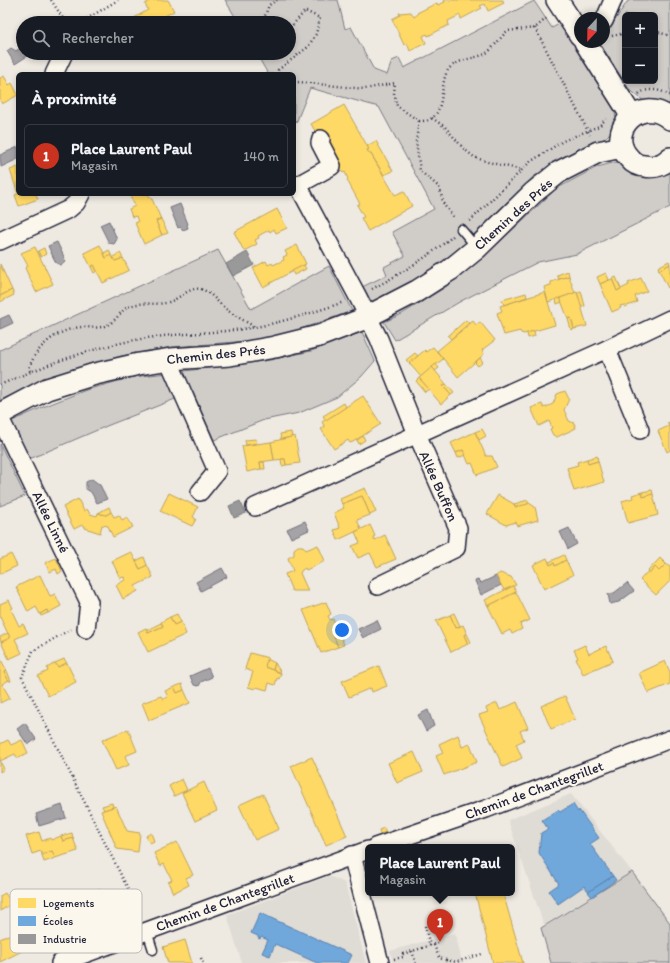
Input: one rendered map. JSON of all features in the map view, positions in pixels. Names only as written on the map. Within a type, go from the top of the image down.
[{"type":"street","points":[[608,12],[613,0]]},
{"type":"street","points":[[559,4],[574,26]]},
{"type":"street","points":[[589,48],[629,112],[629,118]]},
{"type":"street","points":[[55,72],[61,60]]},
{"type":"street","points":[[670,119],[656,110],[646,110],[637,113],[629,118],[624,124],[621,139],[622,147],[626,155],[640,166],[658,166],[670,158]]},
{"type":"street","name":"Allée Buffon","points":[[322,139],[320,143],[332,166],[298,185],[379,339],[417,434],[458,528],[456,548],[378,586]]},
{"type":"street","name":"Chemin des Prés","points":[[0,414],[47,389],[95,374],[132,365],[170,359],[230,355],[275,348],[319,336],[368,317],[417,291],[450,270],[477,248],[533,193],[560,172],[598,152],[622,147]]},
{"type":"street","points":[[0,241],[69,209],[76,203],[80,196]]},
{"type":"street","name":"Allée Buffon","points":[[255,507],[607,349],[670,319]]},
{"type":"street","points":[[607,349],[640,430]]},
{"type":"street","points":[[170,359],[217,471],[200,492]]},
{"type":"street","name":"Allée Linné","points":[[0,418],[89,602],[86,629]]},
{"type":"street","name":"Chemin de Chantegrillet","points":[[384,844],[486,809],[670,739]]},
{"type":"street","name":"Chemin de Chantegrillet","points":[[142,933],[365,851]]},
{"type":"street","points":[[352,855],[380,963]]},
{"type":"street","name":"Chemin de Chantegrillet","points":[[60,963],[87,953]]},
{"type":"lane","points":[[461,229],[477,248]]},
{"type":"lane","points":[[147,931],[153,950]]},
{"type":"path","points":[[51,0],[61,16]]},
{"type":"path","points":[[92,16],[118,0]]},
{"type":"path","points":[[265,16],[269,5],[277,0]]},
{"type":"path","points":[[296,82],[365,89],[395,83],[394,94],[397,106],[419,121],[428,121],[436,115],[441,101],[443,84],[448,70],[457,63],[486,53],[507,31],[534,28],[559,4]]},
{"type":"path","points":[[296,21],[305,11],[320,18],[316,34],[308,47],[296,56]]},
{"type":"path","points":[[534,28],[588,130]]},
{"type":"path","points":[[658,32],[670,36]]},
{"type":"path","points":[[611,36],[622,34]]},
{"type":"path","points":[[278,72],[278,70],[291,60]]},
{"type":"path","points":[[432,118],[445,127],[464,149],[474,157],[522,170]]},
{"type":"path","points":[[419,121],[416,141],[420,171],[439,187],[444,204],[461,229]]},
{"type":"path","points":[[30,371],[31,360],[37,351],[54,338],[68,330],[83,327],[98,328],[107,326],[130,306],[137,304],[159,305],[170,302],[194,289],[200,289],[206,292],[226,309],[255,327]]},
{"type":"path","points":[[86,629],[71,630],[32,651],[22,677],[128,889]]},
{"type":"path","points":[[142,918],[147,931]]},
{"type":"path","points":[[425,926],[430,946]]},
{"type":"path","points":[[395,963],[394,959],[403,957],[403,954],[438,943]]},
{"type":"path","points":[[434,944],[439,958],[446,961],[456,962],[482,954]]},
{"type":"path","points":[[412,951],[416,963]]},
{"type":"path","points":[[201,958],[202,963]]},
{"type":"shaded area","points":[[225,0],[338,0],[345,29],[351,27],[374,70],[387,75],[392,61],[399,58],[404,68],[534,1],[552,28],[561,23],[574,43],[574,48],[577,48],[614,106],[617,126],[604,139],[577,150],[533,177],[459,249],[418,280],[376,304],[370,302],[362,287],[387,275],[384,267],[405,256],[392,232],[434,209],[379,107],[310,88],[296,123],[296,72],[267,72],[260,60],[296,60],[296,16],[235,16]]},
{"type":"shaded area","points":[[630,0],[670,0],[670,108],[645,102],[629,89],[626,84],[658,84],[658,12],[622,12],[622,78],[603,48],[610,48],[610,28],[627,2]]},
{"type":"shaded area","points":[[11,48],[16,51],[16,60],[21,60],[15,64],[7,51]]},
{"type":"shaded area","points":[[16,148],[16,160],[1,167],[0,155]]},
{"type":"shaded area","points":[[620,161],[670,170],[670,207],[577,254],[538,262],[461,301],[395,340],[384,322],[402,314],[444,288],[490,251],[556,189],[597,167]]},
{"type":"shaded area","points":[[180,204],[188,224],[188,228],[183,230],[180,227],[178,228],[170,208]]},
{"type":"shaded area","points":[[109,221],[117,239],[114,244],[109,243],[100,225]]},
{"type":"shaded area","points":[[57,242],[65,259],[64,263],[61,265],[56,263],[48,246]]},
{"type":"shaded area","points":[[218,250],[251,309],[329,266],[352,311],[289,333],[247,341],[172,347],[121,356],[65,373],[1,400],[0,350]]},
{"type":"shaded area","points":[[9,315],[13,323],[0,329],[0,319]]},
{"type":"shaded area","points":[[362,332],[375,361],[361,377],[337,397],[299,413],[264,420],[214,440],[193,392],[109,425],[27,460],[10,422],[86,390],[133,377],[270,360],[311,351]]},
{"type":"shaded area","points":[[0,444],[25,496],[0,506]]},
{"type":"shaded area","points":[[92,479],[100,485],[107,499],[97,503],[91,492],[86,489],[86,482]]},
{"type":"shaded area","points":[[305,521],[309,530],[291,538],[287,529]]},
{"type":"shaded area","points":[[569,528],[577,544],[568,549],[560,532]]},
{"type":"shaded area","points":[[222,568],[227,577],[201,591],[196,582]]},
{"type":"shaded area","points":[[496,576],[501,585],[481,595],[475,581],[478,580],[481,583]]},
{"type":"shaded area","points":[[627,583],[634,591],[619,602],[610,604],[608,594],[614,593]]},
{"type":"shaded area","points":[[377,620],[381,629],[363,638],[358,629]]},
{"type":"shaded area","points":[[208,668],[212,677],[201,682],[199,686],[194,685],[190,676]]},
{"type":"shaded area","points":[[428,710],[434,726],[426,731],[418,715]]},
{"type":"shaded area","points":[[25,723],[36,739],[28,745],[17,729]]},
{"type":"shaded area","points":[[571,794],[632,872],[544,925],[508,820]]},
{"type":"shaded area","points":[[62,805],[66,818],[39,826],[36,814]]},
{"type":"shaded area","points":[[632,872],[670,923],[670,963],[551,963],[541,928]]},
{"type":"shaded area","points":[[329,876],[345,883],[366,963],[242,963],[227,915]]},
{"type":"shaded area","points":[[455,933],[462,963],[393,963],[390,951]]},
{"type":"building: Logements","points":[[151,0],[168,0],[174,11],[165,16],[138,16],[148,10],[145,4]]},
{"type":"building: Logements","points":[[444,0],[503,0],[504,3],[488,11],[485,4],[480,6],[482,8],[461,19],[460,15],[448,21],[449,25],[428,36],[427,34],[423,36],[426,43],[410,51],[407,43],[404,45],[392,19],[400,15],[399,13],[411,12],[414,17],[418,14],[417,13],[437,3],[438,5],[445,2]]},
{"type":"building: Logements","points":[[4,76],[9,85],[12,83],[16,91],[16,96],[2,104],[0,100],[0,78]]},
{"type":"building: Logements","points":[[344,105],[369,149],[367,150],[371,154],[395,195],[404,191],[412,206],[368,231],[361,218],[364,217],[357,205],[360,204],[347,180],[348,179],[345,172],[343,173],[339,167],[341,165],[338,160],[320,139],[311,124]]},
{"type":"building: Logements","points":[[376,141],[393,171],[384,175],[367,150],[369,149],[367,146]]},
{"type":"building: Logements","points":[[16,168],[16,188],[10,170]]},
{"type":"building: Logements","points":[[15,195],[37,196],[38,199],[19,206]]},
{"type":"building: Logements","points":[[130,196],[149,196],[152,199],[161,219],[156,221],[162,235],[144,244],[135,223],[138,222],[136,216],[132,217],[129,209],[135,206]]},
{"type":"building: Logements","points":[[277,209],[287,228],[276,233],[274,229],[270,232],[269,230],[258,236],[259,238],[255,240],[257,244],[244,251],[234,232]]},
{"type":"building: Logements","points":[[161,219],[168,233],[162,235],[156,221]]},
{"type":"building: Logements","points":[[100,245],[106,258],[111,255],[115,261],[123,258],[129,270],[103,283],[94,265],[91,267],[84,253]]},
{"type":"building: Logements","points":[[297,245],[306,264],[263,287],[253,268],[266,261],[268,265],[272,263],[273,265],[284,260],[283,257],[287,255],[285,251]]},
{"type":"building: Logements","points":[[35,247],[53,284],[36,292],[25,268],[28,266],[21,253]]},
{"type":"building: Logements","points":[[44,248],[46,254],[41,257],[38,251]]},
{"type":"building: Logements","points":[[109,250],[111,255],[106,258],[104,253]]},
{"type":"building: Logements","points":[[120,253],[123,258],[115,261],[113,257]]},
{"type":"building: Logements","points":[[669,261],[670,264],[659,270],[658,267]]},
{"type":"building: Logements","points":[[0,264],[12,290],[0,296]]},
{"type":"building: Logements","points":[[670,264],[670,287],[668,288],[659,270]]},
{"type":"building: Logements","points":[[94,265],[97,271],[94,273],[91,267]]},
{"type":"building: Logements","points":[[304,265],[306,269],[294,275],[292,271]]},
{"type":"building: Logements","points":[[568,271],[569,276],[559,279],[557,275]]},
{"type":"building: Logements","points":[[606,273],[609,280],[600,284],[597,277]]},
{"type":"building: Logements","points":[[569,276],[575,293],[548,302],[544,287],[551,285],[551,282]]},
{"type":"building: Logements","points":[[616,277],[621,289],[617,291],[612,279]]},
{"type":"building: Logements","points":[[641,278],[647,291],[635,296],[637,302],[625,307],[624,305],[620,306],[621,308],[612,312],[600,284],[612,279],[617,291],[629,285],[628,283]]},
{"type":"building: Logements","points":[[12,290],[14,295],[0,302],[0,296]]},
{"type":"building: Logements","points":[[581,291],[585,306],[581,307],[577,292]]},
{"type":"building: Logements","points":[[545,292],[555,325],[524,334],[520,331],[504,335],[497,313],[502,311],[500,306]]},
{"type":"building: Logements","points":[[577,292],[587,326],[574,329],[571,318],[568,319],[560,298]]},
{"type":"building: Logements","points":[[526,293],[527,297],[504,305],[502,300]]},
{"type":"building: Logements","points":[[560,298],[562,302],[557,304],[556,299]]},
{"type":"building: Logements","points":[[571,318],[574,329],[571,330],[568,319]]},
{"type":"building: Logements","points":[[466,320],[469,323],[451,339],[448,336]]},
{"type":"building: Logements","points":[[473,321],[476,325],[480,322],[495,340],[482,350],[484,354],[482,356],[458,377],[437,351]]},
{"type":"building: Logements","points":[[534,331],[535,336],[528,338],[527,333]]},
{"type":"building: Logements","points":[[433,347],[443,359],[421,377],[409,363],[425,350],[426,352]]},
{"type":"building: Logements","points":[[415,353],[418,356],[409,363],[406,360]]},
{"type":"building: Logements","points":[[480,358],[483,362],[478,366],[475,363]]},
{"type":"building: Logements","points":[[436,364],[439,368],[435,371],[432,367]]},
{"type":"building: Logements","points":[[432,367],[446,384],[443,386],[451,395],[441,404],[419,378]]},
{"type":"building: Logements","points":[[419,378],[429,389],[425,392],[416,381]]},
{"type":"building: Logements","points":[[446,384],[454,393],[451,395],[443,386]]},
{"type":"building: Logements","points":[[565,391],[569,399],[564,410],[569,421],[574,423],[576,428],[557,437],[553,435],[550,429],[552,428],[549,421],[539,426],[531,408],[542,404],[544,408],[553,404],[557,394]]},
{"type":"building: Logements","points":[[363,396],[381,424],[353,442],[350,443],[348,440],[334,449],[321,429],[325,427],[322,422]]},
{"type":"building: Logements","points":[[344,403],[346,407],[326,420],[323,416]]},
{"type":"building: Logements","points":[[670,422],[670,450],[667,452],[658,431],[669,426],[667,423]]},
{"type":"building: Logements","points":[[482,429],[486,436],[479,440],[475,432]]},
{"type":"building: Logements","points":[[291,432],[292,437],[281,439],[280,434]]},
{"type":"building: Logements","points":[[475,432],[486,456],[492,456],[497,467],[477,475],[472,463],[469,464],[463,450],[456,453],[451,443]]},
{"type":"building: Logements","points":[[295,436],[300,463],[286,465],[285,459],[274,460],[271,442]]},
{"type":"building: Logements","points":[[363,436],[365,440],[359,444],[357,440]]},
{"type":"building: Logements","points":[[256,439],[257,443],[246,445],[245,440]]},
{"type":"building: Logements","points":[[271,442],[274,460],[260,462],[261,469],[247,472],[242,446]]},
{"type":"building: Logements","points":[[463,450],[465,455],[458,458],[456,453]]},
{"type":"building: Logements","points":[[597,456],[598,461],[588,464],[587,459]]},
{"type":"building: Logements","points":[[281,459],[285,459],[286,465],[282,466]]},
{"type":"building: Logements","points":[[587,459],[588,464],[598,461],[604,482],[574,491],[567,468],[578,465],[577,462]]},
{"type":"building: Logements","points":[[260,462],[264,462],[265,469],[261,469]]},
{"type":"building: Logements","points":[[365,488],[376,512],[370,515],[362,496],[342,504],[340,499]]},
{"type":"building: Logements","points":[[652,490],[653,494],[643,497],[642,492]]},
{"type":"building: Logements","points":[[642,492],[643,497],[653,494],[658,515],[628,523],[622,501],[633,498],[632,495]]},
{"type":"building: Logements","points":[[169,493],[198,507],[193,517],[196,519],[192,526],[160,511]]},
{"type":"building: Logements","points":[[498,495],[514,504],[515,507],[529,503],[535,507],[538,520],[517,526],[516,522],[506,525],[487,514]]},
{"type":"building: Logements","points":[[362,496],[370,515],[357,520],[361,529],[338,540],[334,530],[340,528],[334,513],[344,508],[342,504]]},
{"type":"building: Logements","points":[[78,499],[84,511],[87,509],[90,514],[97,516],[98,513],[106,515],[111,512],[114,517],[119,515],[122,520],[127,517],[133,527],[113,537],[108,526],[102,525],[100,533],[85,528],[85,526],[82,525],[74,529],[63,507]]},
{"type":"building: Logements","points":[[528,500],[528,504],[515,507],[514,504]]},
{"type":"building: Logements","points":[[109,507],[111,512],[106,515],[98,513]]},
{"type":"building: Logements","points":[[370,525],[375,536],[373,537],[375,540],[385,535],[396,559],[377,567],[370,553],[358,558],[352,546],[360,543],[355,532]]},
{"type":"building: Logements","points":[[318,545],[325,561],[306,570],[305,568],[300,573],[308,591],[292,591],[285,574],[293,571],[288,558],[294,555],[294,549],[298,546],[303,546],[306,550]]},
{"type":"building: Logements","points":[[131,552],[140,569],[147,565],[153,577],[135,586],[138,591],[123,599],[116,585],[125,580],[124,577],[120,578],[112,561]]},
{"type":"building: Logements","points":[[11,554],[17,566],[0,574],[0,559]]},
{"type":"building: Logements","points":[[564,555],[566,560],[555,566],[554,563],[550,565],[549,562]]},
{"type":"building: Logements","points":[[144,557],[147,565],[140,569],[136,561]]},
{"type":"building: Logements","points":[[56,558],[62,571],[58,574],[56,569],[50,572],[45,563]]},
{"type":"building: Logements","points":[[547,558],[550,565],[554,563],[555,566],[566,560],[573,575],[544,589],[533,565]]},
{"type":"building: Logements","points":[[660,558],[666,564],[659,571],[655,567],[650,573],[648,571]]},
{"type":"building: Logements","points":[[666,564],[670,567],[670,582],[656,595],[640,580],[648,571],[650,573],[655,567],[659,571]]},
{"type":"building: Logements","points":[[500,573],[511,577],[516,585],[504,590],[496,576]]},
{"type":"building: Logements","points":[[40,575],[50,596],[55,594],[61,606],[48,613],[47,610],[40,614],[36,607],[28,612],[16,587]]},
{"type":"building: Logements","points":[[513,586],[516,592],[488,606],[485,600]]},
{"type":"building: Logements","points":[[516,592],[530,620],[520,624],[522,629],[512,634],[510,630],[502,634],[488,606]]},
{"type":"building: Logements","points":[[9,600],[13,608],[11,609],[19,626],[23,624],[28,633],[15,639],[22,653],[9,659],[1,642],[10,638],[0,617],[0,604]]},
{"type":"building: Logements","points":[[326,602],[331,614],[328,616],[330,620],[333,619],[337,627],[331,629],[338,647],[321,653],[303,610]]},
{"type":"building: Logements","points":[[47,610],[48,613],[41,616],[40,614]]},
{"type":"building: Logements","points":[[454,613],[460,626],[456,628],[450,615]]},
{"type":"building: Logements","points":[[177,614],[181,622],[174,625],[170,617]]},
{"type":"building: Logements","points":[[450,615],[456,628],[463,625],[467,634],[464,635],[468,644],[451,652],[436,621]]},
{"type":"building: Logements","points":[[170,617],[174,625],[181,622],[186,634],[148,652],[138,632],[146,628],[148,633],[163,626],[161,622]]},
{"type":"building: Logements","points":[[161,623],[163,626],[148,633],[147,630]]},
{"type":"building: Logements","points":[[337,627],[344,645],[338,647],[331,629]]},
{"type":"building: Logements","points":[[8,633],[10,638],[1,642],[0,637]]},
{"type":"building: Logements","points":[[467,634],[471,642],[468,644],[464,635]]},
{"type":"building: Logements","points":[[585,645],[589,654],[606,646],[613,661],[583,674],[576,659],[578,658],[574,650]]},
{"type":"building: Logements","points":[[250,653],[268,658],[265,667],[281,673],[279,679],[277,678],[275,685],[269,683],[267,690],[256,687],[255,689],[248,687],[253,672],[245,669]]},
{"type":"building: Logements","points":[[0,658],[7,671],[4,672],[9,680],[2,684],[10,698],[0,703]]},
{"type":"building: Logements","points":[[64,659],[67,663],[58,667],[55,663]]},
{"type":"building: Logements","points":[[267,659],[275,663],[273,670],[265,667]]},
{"type":"building: Logements","points":[[665,661],[670,672],[670,684],[648,693],[639,673]]},
{"type":"building: Logements","points":[[55,663],[58,667],[67,663],[76,682],[48,696],[38,676],[48,671],[47,668]]},
{"type":"building: Logements","points":[[275,663],[281,673],[273,670]]},
{"type":"building: Logements","points":[[379,666],[387,686],[372,692],[371,688],[349,697],[342,681]]},
{"type":"building: Logements","points":[[7,671],[11,681],[9,681],[4,672]]},
{"type":"building: Logements","points":[[182,684],[184,690],[177,693],[174,687]]},
{"type":"building: Logements","points":[[174,687],[177,693],[184,690],[190,703],[149,720],[142,703],[161,696],[163,699],[168,697],[165,691]]},
{"type":"building: Logements","points":[[565,696],[575,719],[551,729],[541,706]]},
{"type":"building: Logements","points":[[517,702],[528,728],[520,731],[524,740],[516,744],[522,758],[503,767],[479,715],[488,712],[486,708],[497,703],[500,710]]},
{"type":"building: Logements","points":[[128,729],[137,751],[125,756],[129,765],[116,770],[102,740]]},
{"type":"building: Logements","points":[[458,735],[462,747],[470,744],[477,762],[444,775],[436,756],[443,753],[439,744]]},
{"type":"building: Logements","points":[[8,740],[11,745],[22,740],[28,753],[17,758],[15,754],[0,761],[0,744]]},
{"type":"building: Logements","points":[[414,752],[423,772],[397,783],[388,763]]},
{"type":"building: Logements","points":[[312,757],[347,836],[326,845],[291,766]]},
{"type":"building: Logements","points":[[0,761],[4,769],[0,772]]},
{"type":"building: Logements","points":[[182,779],[187,790],[174,796],[169,786]]},
{"type":"building: Logements","points":[[204,782],[217,811],[195,821],[182,793]]},
{"type":"building: Logements","points":[[263,794],[279,829],[255,840],[239,805]]},
{"type":"building: Logements","points":[[112,803],[113,807],[104,810],[102,806]]},
{"type":"building: Logements","points":[[116,806],[127,831],[140,833],[138,852],[117,849],[101,811]]},
{"type":"building: Logements","points":[[384,828],[386,832],[380,834],[379,830]]},
{"type":"building: Logements","points":[[39,832],[42,841],[50,838],[51,840],[61,836],[63,841],[73,838],[78,851],[55,858],[52,851],[42,855],[41,851],[32,854],[26,836]]},
{"type":"building: Logements","points":[[72,833],[73,838],[63,841],[61,836]]},
{"type":"building: Logements","points":[[151,833],[154,841],[150,843],[146,836]]},
{"type":"building: Logements","points":[[177,842],[193,875],[186,878],[189,885],[173,893],[168,882],[172,880],[164,864],[160,866],[154,853]]},
{"type":"building: Logements","points":[[52,851],[55,858],[44,862],[42,855]]},
{"type":"building: Logements","points":[[5,893],[10,901],[10,905],[0,911],[0,896]]},
{"type":"building: Logements","points":[[476,896],[504,896],[523,963],[493,963]]},
{"type":"building: Logements","points":[[10,934],[10,953],[18,953],[0,962],[0,939]]},
{"type":"building: Logements","points":[[185,940],[192,963],[168,963],[163,947]]},
{"type":"building: Écoles","points":[[573,804],[599,838],[590,844],[613,876],[589,892],[584,886],[558,904],[549,891],[559,884],[539,853],[541,833],[548,829],[542,820],[558,810],[560,812]]},
{"type":"building: Écoles","points":[[613,876],[616,880],[592,897],[588,892]]},
{"type":"building: Écoles","points":[[260,913],[352,955],[348,963],[317,963],[275,944],[270,956],[262,953],[268,940],[261,937],[260,939],[258,936],[251,933]]},
{"type":"building: Industrie","points":[[247,252],[254,265],[233,276],[226,264]]},
{"type":"building: Industrie","points":[[240,501],[246,513],[234,518],[229,506]]},
{"type":"place","name":"Place Laurent Paul","points":[[440,942]]}]
